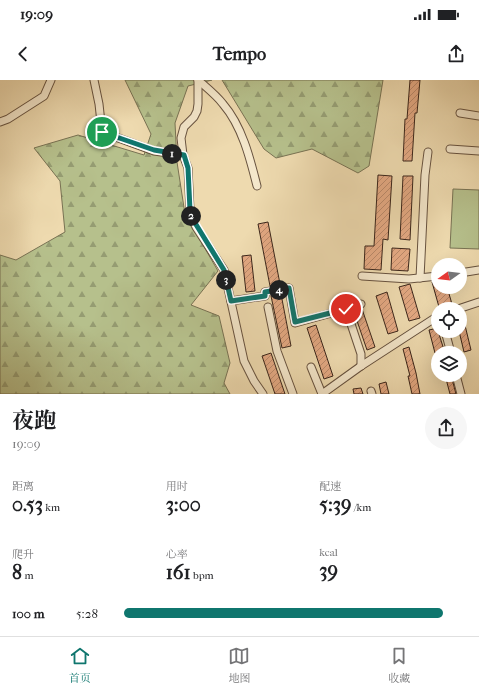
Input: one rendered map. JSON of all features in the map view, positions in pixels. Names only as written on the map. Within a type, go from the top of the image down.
[{"type":"street","points":[[0,122],[8,119],[44,96],[51,80]]},
{"type":"street","points":[[94,80],[99,104],[102,132],[154,150],[184,155]]},
{"type":"street","points":[[198,80],[197,111],[194,117],[184,127],[181,138],[188,168],[189,203],[192,218],[224,270],[244,361],[254,381],[263,394]]},
{"type":"street","points":[[198,80],[223,104],[230,114],[246,143],[257,186]]},
{"type":"street","points":[[460,113],[479,116]]},
{"type":"street","points":[[450,149],[479,151]]},
{"type":"street","points":[[420,278],[425,175],[428,152]]},
{"type":"street","points":[[467,272],[479,270]]},
{"type":"street","points":[[362,276],[409,279],[431,277]]},
{"type":"street","points":[[231,301],[265,296],[265,292],[289,288],[295,322],[361,304]]},
{"type":"street","points":[[467,306],[479,302]]},
{"type":"street","points":[[268,307],[278,351],[293,394]]},
{"type":"street","points":[[346,309],[361,354],[361,366]]},
{"type":"street","points":[[311,368],[322,394],[361,366],[431,321]]},
{"type":"street","points":[[458,382],[461,394]]},
{"type":"green space","points":[[125,80],[212,80],[188,86],[175,123],[177,162],[185,214],[218,271],[191,305],[219,316],[230,363],[224,383],[230,394],[0,394],[0,255],[16,260],[65,232],[60,181],[34,148],[78,135],[144,155],[151,134]]},
{"type":"green space","points":[[222,80],[383,80],[369,166],[358,173],[312,149],[276,158],[264,149]]},
{"type":"green space","points":[[453,189],[479,190],[479,249],[450,248]]},
{"type":"building","points":[[410,80],[420,80],[417,113],[415,113],[412,161],[403,161],[405,119],[407,119]]},
{"type":"building","points":[[378,175],[392,176],[388,240],[383,239],[381,270],[364,269],[365,246],[374,246]]},
{"type":"building","points":[[403,176],[413,176],[410,240],[400,239]]},
{"type":"building","points":[[268,222],[280,284],[270,286],[258,224]]},
{"type":"building","points":[[392,248],[410,249],[408,271],[391,270]]},
{"type":"building","points":[[251,255],[255,291],[246,292],[242,256]]},
{"type":"building","points":[[410,284],[420,318],[409,321],[399,287]]},
{"type":"building","points":[[387,292],[398,331],[388,334],[376,296]]},
{"type":"building","points":[[281,294],[291,346],[282,348],[271,296]]},
{"type":"building","points":[[435,294],[449,294],[451,302],[438,302]]},
{"type":"building","points":[[362,309],[375,347],[367,350],[354,312]]},
{"type":"building","points":[[316,325],[333,376],[324,379],[307,328]]},
{"type":"building","points":[[467,334],[471,350],[467,351],[467,346],[463,346],[461,338],[467,338]]},
{"type":"building","points":[[431,338],[440,338],[443,346],[433,346]]},
{"type":"building","points":[[409,347],[420,394],[412,394],[408,376],[410,376],[403,349]]},
{"type":"building","points":[[271,353],[285,394],[275,394],[262,356]]},
{"type":"building","points":[[386,382],[389,394],[381,394],[379,384]]},
{"type":"building","points":[[447,382],[453,382],[456,394],[450,394]]},
{"type":"building","points":[[361,388],[363,394],[354,394],[353,389]]},
{"type":"route","points":[[102,132],[154,150],[184,155],[188,168],[190,210],[192,218],[196,227],[224,270],[231,301],[265,296],[265,292],[289,288],[295,322],[304,321],[346,309]]}]
